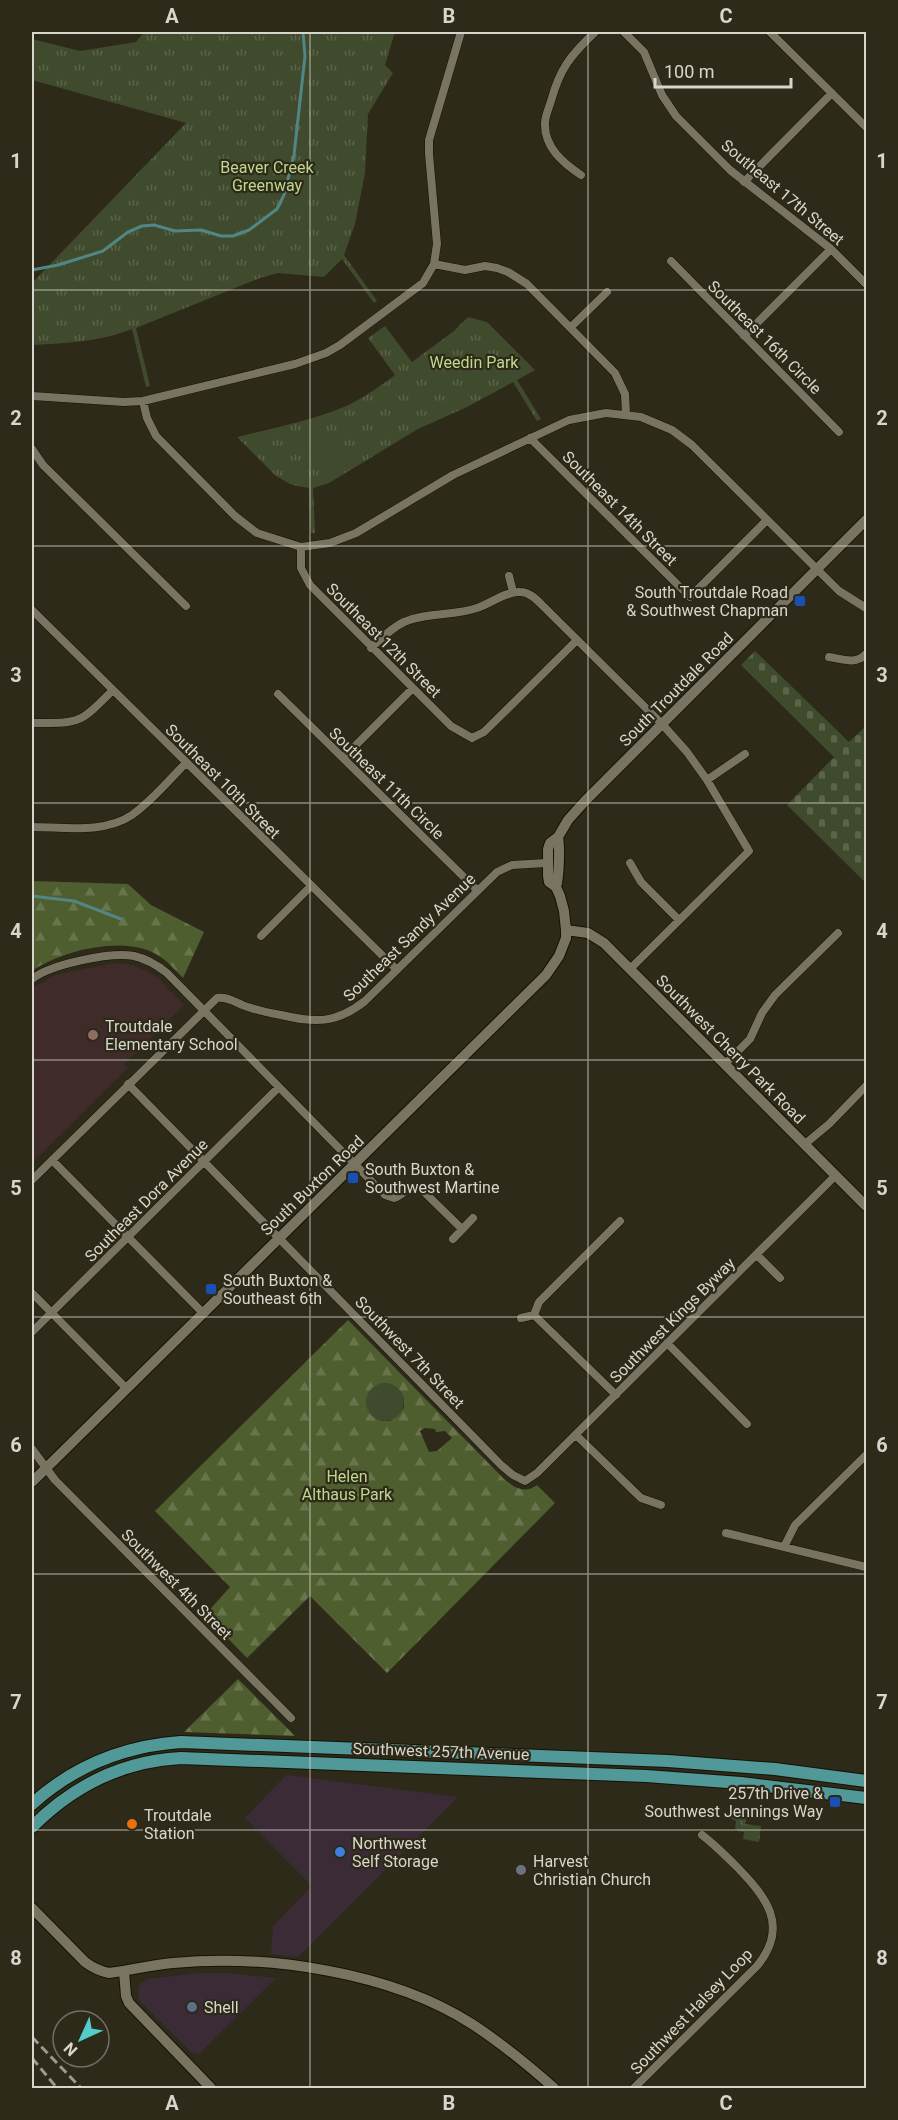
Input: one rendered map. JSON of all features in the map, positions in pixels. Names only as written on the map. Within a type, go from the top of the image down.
[{"type":"main road","name":"South Troutdale Road","points":[[546,863],[550,843],[558,837],[573,814],[867,520]]},
{"type":"main road","name":"South Buxton Road","points":[[556,887],[559,879],[558,837]]},
{"type":"main road","name":"South Buxton Road","points":[[32,1482],[546,975],[560,956],[566,930],[564,911],[556,887],[549,882],[546,863]]},
{"type":"main road","name":"Southwest Cherry Park Road","points":[[566,930],[581,931],[596,937],[867,1206]]},
{"type":"main road","name":"Southwest 257th Avenue","points":[[32,1804],[69,1774],[98,1760],[146,1745],[181,1742],[668,1761],[775,1769],[867,1781]]},
{"type":"main road","name":"Southwest 257th Avenue","points":[[32,1827],[61,1800],[91,1781],[137,1764],[175,1758],[646,1776],[750,1784],[867,1798]]},
{"type":"main road","points":[[32,1908],[92,1967],[110,1973],[170,1963],[231,1960],[288,1966],[369,1980],[411,1993],[471,2023],[514,2054],[554,2088]]},
{"type":"main road","points":[[124,1971],[126,1996],[133,2009],[211,2088]]},
{"type":"street","points":[[32,396],[124,402],[143,401],[295,364],[326,353],[340,345],[416,290],[429,275],[434,264],[437,244],[429,140],[461,32]]},
{"type":"street","points":[[580,175],[556,154],[546,136],[545,123],[556,80],[563,67],[571,55],[595,32]]},
{"type":"street","name":"Southeast 17th Street","points":[[624,32],[644,52],[668,107],[744,182],[831,249],[867,284]]},
{"type":"street","points":[[770,32],[867,127]]},
{"type":"street","points":[[744,182],[832,93]]},
{"type":"street","points":[[744,336],[831,249]]},
{"type":"street","name":"Southeast 16th Circle","points":[[671,261],[839,432]]},
{"type":"street","points":[[434,264],[465,270],[485,266],[508,272],[527,284],[615,373],[625,394],[626,414]]},
{"type":"street","points":[[571,327],[607,292]]},
{"type":"street","points":[[143,401],[147,418],[156,436],[235,516],[257,533],[301,547],[330,543],[356,533],[453,475],[576,418],[606,413],[626,414],[652,420],[681,437],[839,591],[867,608]]},
{"type":"street","name":"Southeast 14th Street","points":[[530,438],[690,597],[767,520]]},
{"type":"street","points":[[32,449],[43,465],[186,606]]},
{"type":"street","name":"Southeast 12th Street","points":[[301,547],[301,568],[305,578],[371,648],[451,726],[474,741],[577,640]]},
{"type":"street","points":[[509,576],[513,592]]},
{"type":"street","points":[[371,648],[388,632],[407,621],[472,610],[513,592],[522,592],[532,596],[662,724],[687,752],[707,780],[749,851],[630,969]]},
{"type":"street","name":"Southeast 10th Street","points":[[32,610],[397,970]]},
{"type":"street","points":[[829,657],[854,661],[862,659],[867,654]]},
{"type":"street","points":[[343,758],[412,688]]},
{"type":"street","points":[[32,723],[74,722],[91,712],[113,690]]},
{"type":"street","name":"Southeast 11th Circle","points":[[278,694],[477,890]]},
{"type":"street","points":[[707,780],[745,754]]},
{"type":"street","points":[[32,827],[89,828],[123,820],[141,808],[186,763]]},
{"type":"street","name":"Southeast Sandy Avenue","points":[[203,1010],[214,1000],[222,997],[250,1008],[305,1021],[330,1020],[354,1010],[496,872],[505,867],[523,863],[546,863]]},
{"type":"street","points":[[630,863],[641,882],[679,920]]},
{"type":"street","points":[[261,936],[310,886]]},
{"type":"street","points":[[725,1064],[750,1039],[762,1012],[775,995],[838,933]]},
{"type":"street","points":[[32,979],[41,972],[59,965],[106,957],[137,957],[152,963],[203,1010],[389,1197],[398,1197],[408,1188],[419,1187],[462,1229]]},
{"type":"street","points":[[32,1180],[203,1010]]},
{"type":"street","name":"Southwest 7th Street","points":[[128,1084],[501,1465],[525,1481]]},
{"type":"street","points":[[805,1144],[867,1086]]},
{"type":"street","name":"Southeast Dora Avenue","points":[[32,1332],[279,1087]]},
{"type":"street","points":[[52,1160],[203,1313]]},
{"type":"street","name":"Southwest Kings Byway","points":[[525,1481],[531,1479],[576,1435],[836,1175]]},
{"type":"street","points":[[453,1239],[473,1218]]},
{"type":"street","points":[[534,1315],[539,1302],[620,1221]]},
{"type":"street","points":[[757,1255],[780,1278]]},
{"type":"street","points":[[32,1293],[127,1389]]},
{"type":"street","points":[[521,1318],[534,1315]]},
{"type":"street","points":[[534,1315],[616,1395]]},
{"type":"street","points":[[667,1343],[747,1424]]},
{"type":"street","points":[[576,1435],[641,1498],[661,1504]]},
{"type":"street","name":"Southwest 4th Street","points":[[32,1449],[55,1480],[291,1718]]},
{"type":"street","points":[[784,1547],[795,1525],[862,1465],[867,1455]]},
{"type":"street","points":[[726,1533],[867,1567]]},
{"type":"street","name":"Southwest Halsey Loop","points":[[634,2088],[757,1966],[763,1959],[771,1940],[770,1911],[762,1894],[714,1844],[702,1835]]},
{"type":"shaded area","name":"Troutdale Elementary School","points":[[113,963],[133,965],[147,971],[158,978],[184,1005],[124,1064],[127,1069],[32,1163],[32,988],[55,975]]},
{"type":"shaded area","name":"Northwest Self Storage","points":[[286,1775],[458,1797],[298,1957],[271,1954],[273,1926],[312,1886],[245,1818]]},
{"type":"shaded area","points":[[199,1973],[227,1973],[276,1978],[199,2054],[191,2052],[139,2000],[138,1990],[140,1984],[147,1979]]},
{"type":"green space","name":"Beaver Creek Greenway","points":[[144,32],[395,32],[385,65],[393,73],[368,114],[365,173],[355,224],[344,255],[377,301],[374,303],[342,259],[324,277],[278,273],[260,278],[136,328],[150,386],[146,387],[132,329],[95,339],[32,345],[32,283],[186,123],[32,80],[32,39],[80,51],[136,42]]},
{"type":"green space","name":"Weedin Park","points":[[468,317],[487,322],[535,370],[517,380],[541,419],[537,421],[513,382],[467,407],[418,429],[329,483],[313,488],[315,533],[311,533],[309,488],[292,485],[276,476],[237,437],[305,420],[344,407],[395,375],[368,338],[385,326],[412,362],[454,331]]},
{"type":"green space","points":[[319,427],[327,447],[309,454],[301,435]]},
{"type":"green space","points":[[340,444],[346,458],[316,470],[310,456]]},
{"type":"green space","points":[[755,651],[849,742],[866,726],[866,883],[787,805],[834,757],[741,665]]},
{"type":"green space","points":[[32,881],[128,884],[151,905],[204,932],[183,978],[158,955],[140,948],[125,946],[108,946],[75,952],[59,957],[32,971]]},
{"type":"green space","name":"Helen Althaus Park","points":[[348,1320],[504,1479],[520,1489],[533,1488],[537,1485],[555,1503],[387,1673],[310,1596],[247,1658],[205,1615],[230,1587],[155,1511]],"holes":[[[404,1397],[404,1408],[390,1421],[380,1421]],[[425,1428],[435,1429],[436,1432],[445,1431],[452,1438],[437,1451],[429,1452],[420,1431]]]},
{"type":"green space","points":[[385,1383],[399,1388],[404,1402],[399,1416],[385,1421],[371,1416],[366,1402],[371,1388]]},
{"type":"green space","points":[[238,1679],[295,1736],[184,1732]]},
{"type":"green space","points":[[735,1810],[747,1812],[745,1824],[761,1826],[759,1842],[743,1839],[744,1832],[735,1828],[736,1821],[730,1818]]},
{"type":"waterway","points":[[32,270],[58,265],[103,251],[128,232],[142,226],[154,225],[175,231],[201,230],[221,236],[233,236],[249,230],[277,209],[284,195],[294,155],[305,56],[303,32]]},
{"type":"waterway","points":[[32,896],[74,901],[121,919]]},
{"type":"railway","points":[[32,2037],[81,2088]]},
{"type":"railway","points":[[32,2058],[57,2088]]},
{"type":"place","name":"South Troutdale Road & Southwest Chapman","points":[[800,601]]},
{"type":"place","name":"Troutdale Elementary School","points":[[93,1035]]},
{"type":"place","name":"South Buxton & Southwest Martine","points":[[353,1178]]},
{"type":"place","name":"South Buxton & Southeast 6th","points":[[211,1289]]},
{"type":"place","name":"257th Drive & Southwest Jennings Way","points":[[835,1802]]},
{"type":"place","name":"Troutdale Station","points":[[132,1824]]},
{"type":"place","name":"Northwest Self Storage","points":[[340,1852]]},
{"type":"place","name":"Harvest Christian Church","points":[[521,1870]]},
{"type":"place","name":"Shell","points":[[192,2007]]}]
